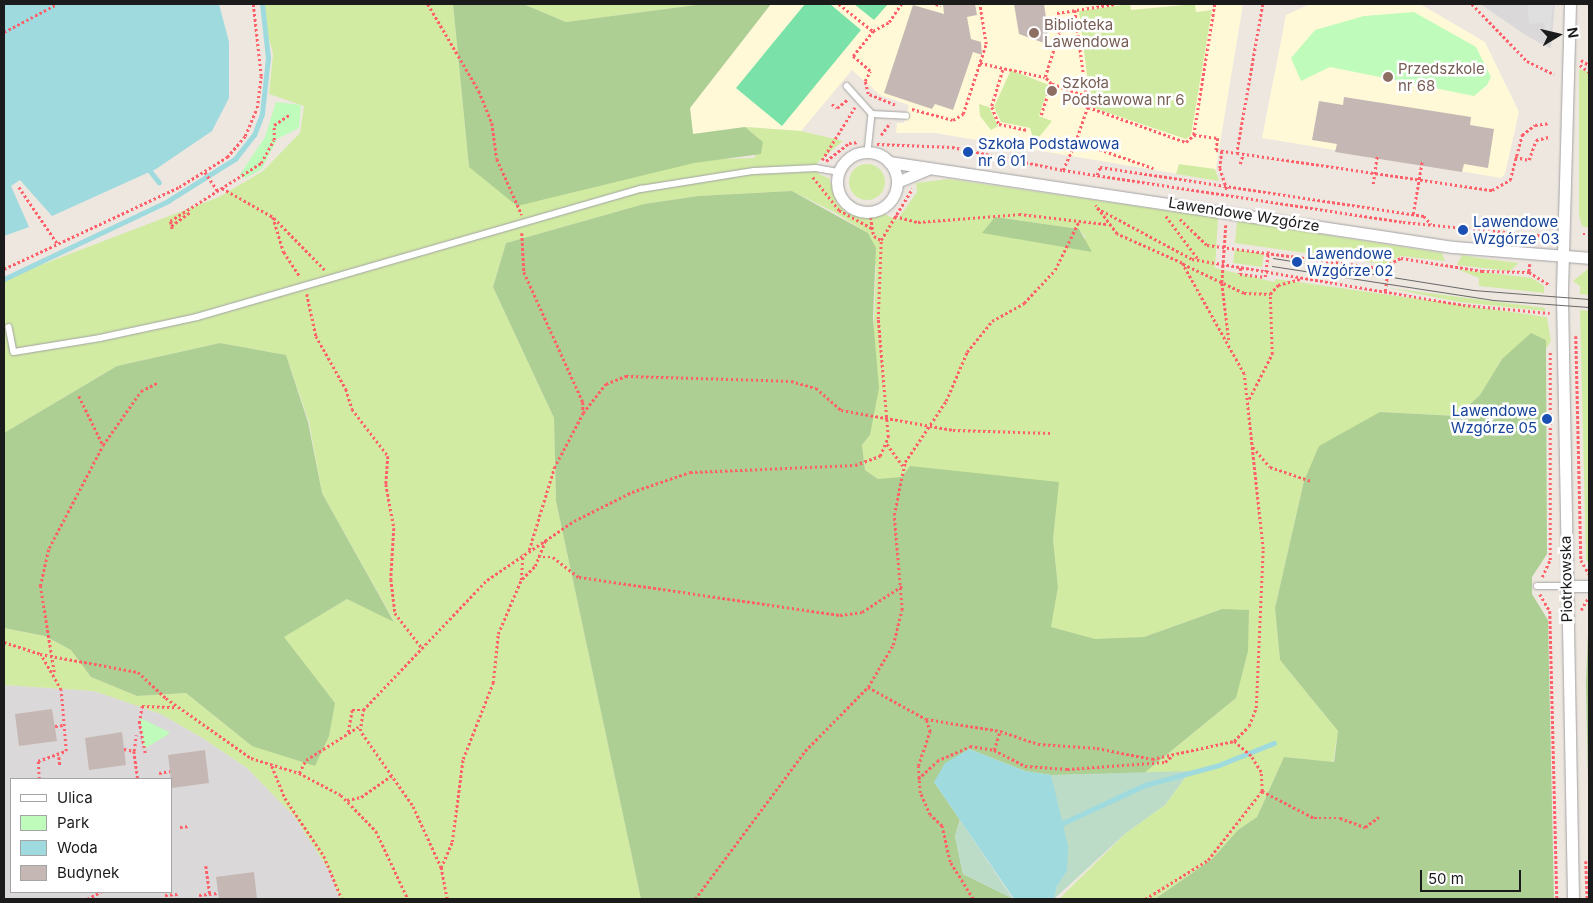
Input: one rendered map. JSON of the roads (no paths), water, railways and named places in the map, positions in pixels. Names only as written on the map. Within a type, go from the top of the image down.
[{"type":"street","points":[[1562,258],[1570,4]]},
{"type":"street","points":[[865,147],[850,157],[838,172],[843,201],[870,212],[889,202],[897,182],[889,162]]},
{"type":"street","name":"Lawendowe Wzgórze","points":[[865,147],[889,162],[927,169],[977,172],[1453,247],[1562,258],[1589,258]]},
{"type":"street","name":"Lawendowe Wzgórze","points":[[897,182],[927,169]]},
{"type":"street","name":"Piotrkowska","points":[[1562,258],[1566,586],[1573,899]]},
{"type":"street","points":[[1566,586],[1589,586]]},
{"type":"lane","points":[[847,86],[872,114],[906,116]]},
{"type":"lane","points":[[865,147],[872,114]]},
{"type":"lane","points":[[9,327],[14,352],[150,328],[304,286],[522,222],[681,181],[816,168],[838,172]]},
{"type":"lane","points":[[1537,586],[1566,586]]},
{"type":"water","points":[[4,4],[219,4],[229,42],[229,98],[212,131],[156,169],[52,216],[20,180],[11,186],[29,227],[4,236]]},
{"type":"water","points":[[969,749],[1025,771],[1051,775],[1068,846],[1067,871],[1057,886],[1054,899],[1014,899],[934,782],[945,763]]},
{"type":"waterway","points":[[4,279],[168,201],[235,159],[254,135],[262,114],[268,58],[262,4]]},
{"type":"waterway","points":[[148,168],[159,182]]},
{"type":"waterway","points":[[1063,823],[1145,785],[1219,765],[1274,743]]},
{"type":"tram line","points":[[1273,258],[1473,290],[1589,299]]},
{"type":"tram line","points":[[1272,266],[1493,300],[1589,307]]},
{"type":"place","name":"Biblioteka Lawendowa","points":[[1034,33]]},
{"type":"place","name":"Przedszkole nr 68","points":[[1388,77]]},
{"type":"place","name":"Szkoła Podstawowa nr 6","points":[[1052,91]]},
{"type":"place","name":"Szkoła Podstawowa nr 6 01","points":[[968,152]]},
{"type":"place","name":"Lawendowe Wzgórze 03","points":[[1463,230]]},
{"type":"place","name":"Lawendowe Wzgórze 02","points":[[1297,262]]},
{"type":"place","name":"Lawendowe Wzgórze 05","points":[[1547,419]]}]
